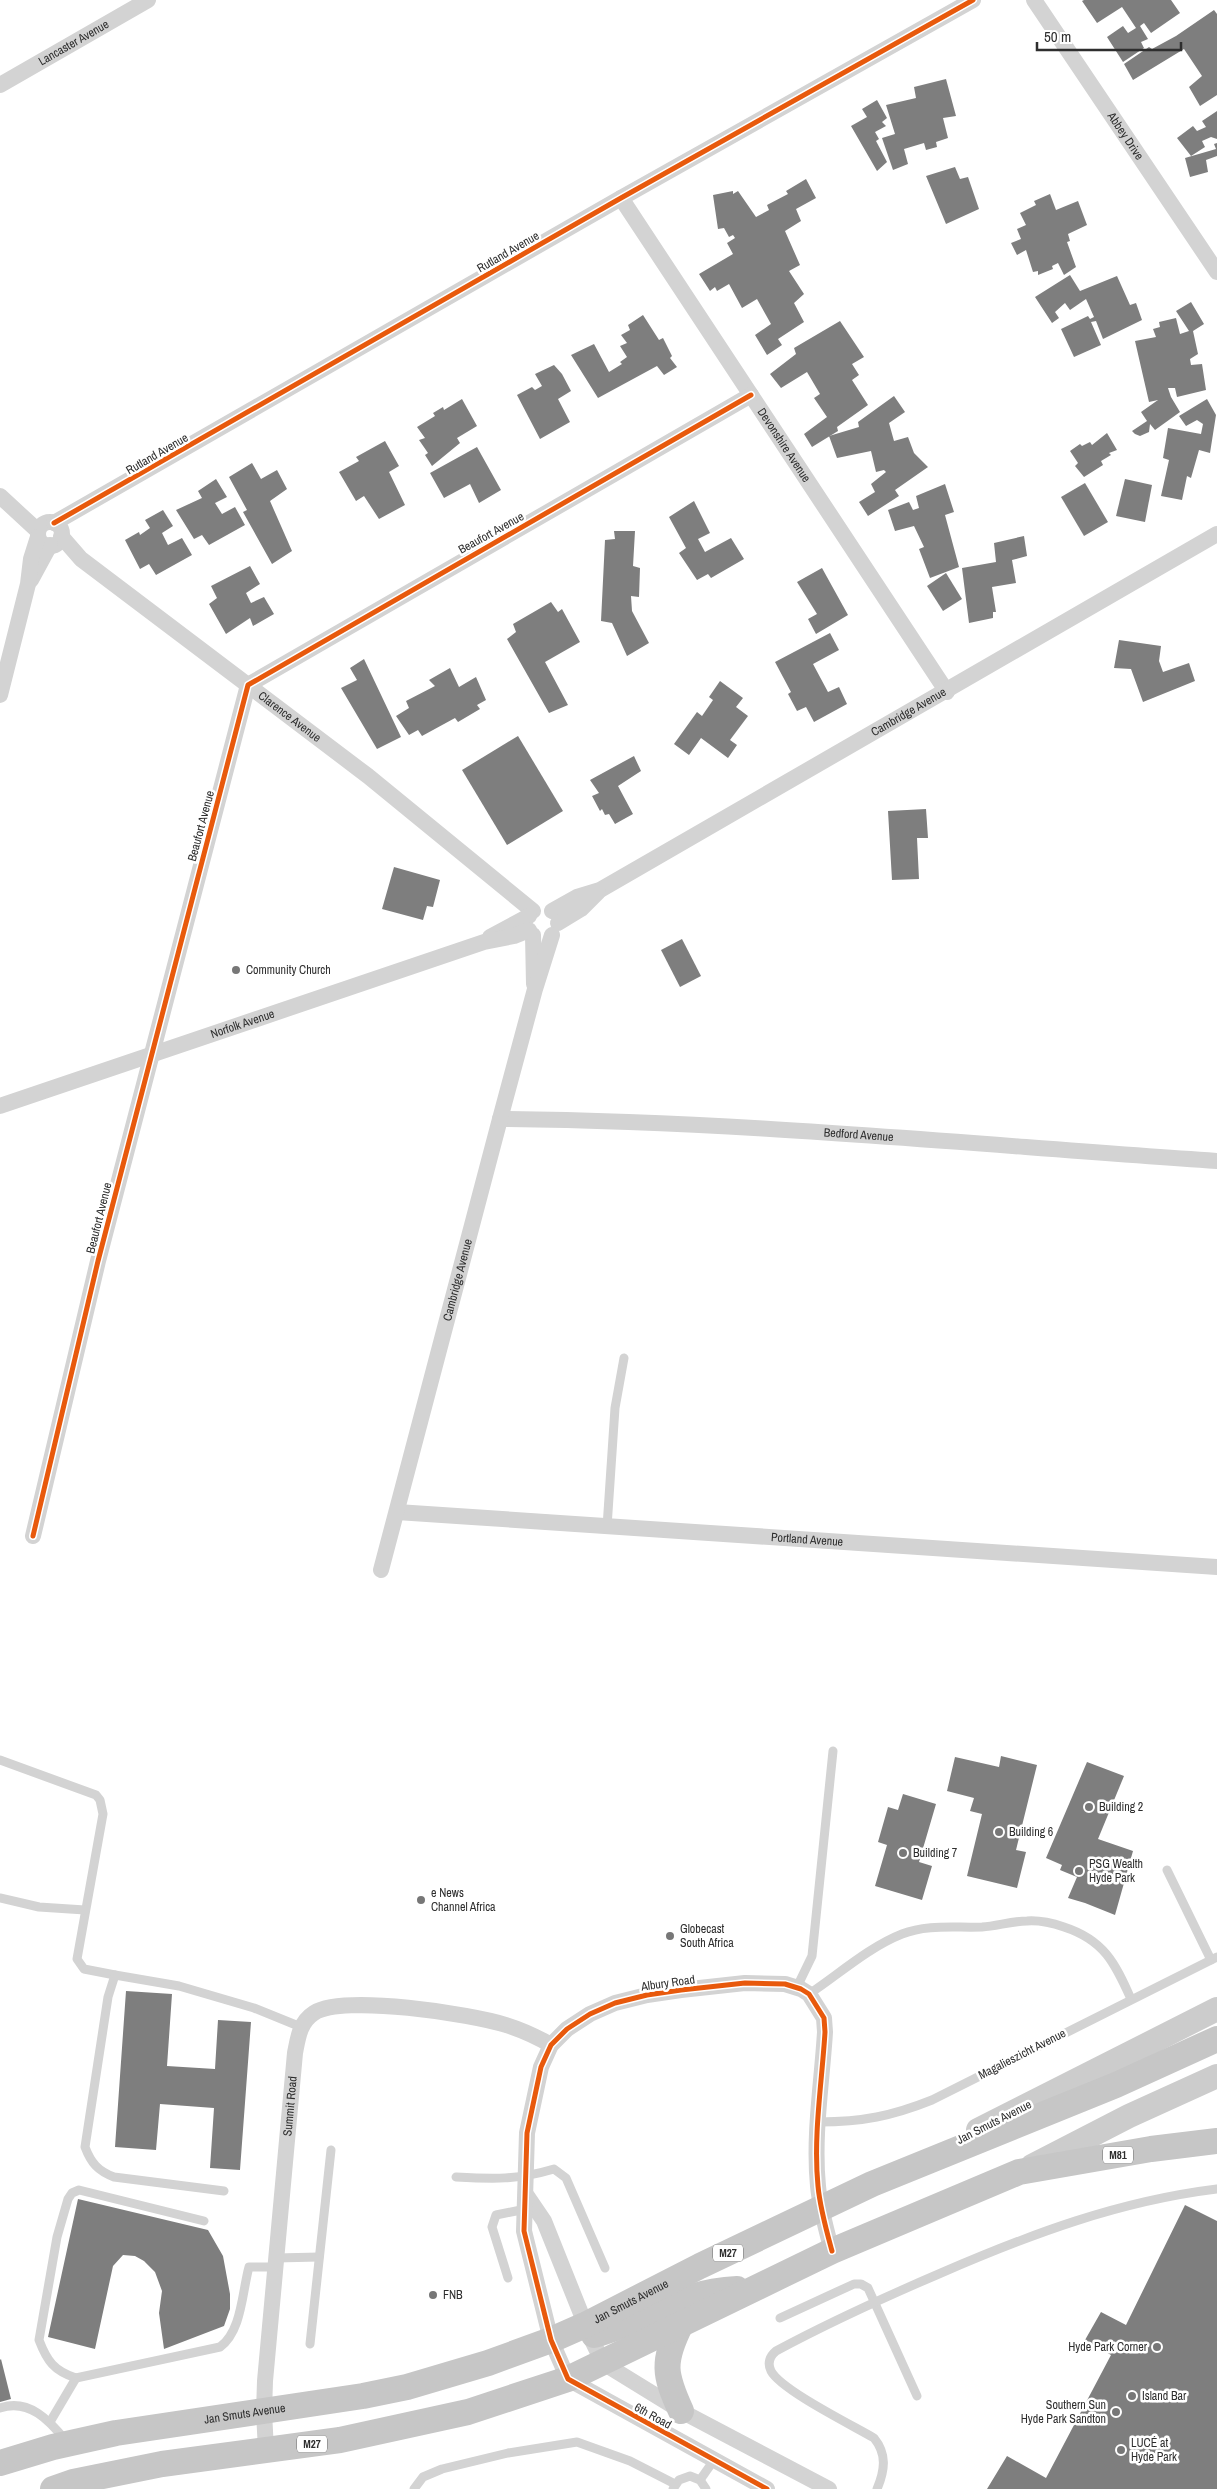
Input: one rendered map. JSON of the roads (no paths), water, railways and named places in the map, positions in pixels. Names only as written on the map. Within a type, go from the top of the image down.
[{"type":"main road","name":"Jan Smuts Avenue","points":[[0,2463],[116,2433],[264,2412],[407,2387],[470,2369],[552,2340],[588,2330],[700,2266],[872,2184],[1217,2009]]},
{"type":"main road","points":[[872,2184],[1116,2085],[1217,2039]]},
{"type":"main road","name":"M27","points":[[53,2489],[73,2482],[162,2464],[340,2440],[406,2426],[468,2412],[568,2379],[750,2289],[832,2251],[1019,2172],[1129,2116],[1217,2076]]},
{"type":"main road","name":"M81","points":[[1019,2172],[1150,2149],[1217,2141]]},
{"type":"main road","points":[[588,2330],[620,2327],[692,2295],[711,2291],[750,2289]]},
{"type":"main road","points":[[681,2324],[673,2341],[666,2374],[681,2411]]},
{"type":"street","name":"Lancaster Avenue","points":[[0,85],[148,0]]},
{"type":"street","name":"Rutland Avenue","points":[[0,695],[28,584],[31,559],[50,534],[71,523],[81,509],[621,198],[974,0]]},
{"type":"street","name":"Abbey Drive","points":[[1034,0],[1217,272]]},
{"type":"street","name":"Devonshire Avenue","points":[[621,198],[948,692]]},
{"type":"street","name":"Beaufort Avenue","points":[[33,1536],[66,1392],[248,685],[751,395]]},
{"type":"street","name":"Clarence Avenue","points":[[6,501],[29,512],[50,534],[81,559],[368,776],[495,879],[541,921]]},
{"type":"street","name":"Cambridge Avenue","points":[[381,1570],[534,989],[541,921],[577,897],[600,890],[948,692],[1217,534]]},
{"type":"street","name":"Norfolk Avenue","points":[[0,1106],[484,942],[514,936],[541,921]]},
{"type":"street","name":"Bedford Avenue","points":[[500,1119],[603,1120],[909,1138],[1217,1161]]},
{"type":"street","name":"Portland Avenue","points":[[397,1512],[1217,1567]]},
{"type":"street","name":"Albury Road","points":[[552,2340],[524,2231],[527,2133],[532,2103],[551,2045],[568,2029],[590,2014],[615,2003],[648,1995],[745,1983],[775,1983],[803,1991]]},
{"type":"street","points":[[803,1991],[824,2018],[825,2032],[819,2122],[818,2185],[821,2209],[832,2251]]},
{"type":"street","points":[[301,2027],[316,2012],[338,2006],[386,2006],[478,2018],[505,2024],[551,2045]]},
{"type":"street","name":"Summit Road","points":[[266,2450],[264,2412],[276,2263],[295,2052],[301,2027]]},
{"type":"street","points":[[526,2202],[544,2221],[603,2363]]},
{"type":"street","points":[[552,2340],[568,2379]]},
{"type":"street","name":"6th Road","points":[[603,2363],[681,2411],[829,2489]]},
{"type":"street","name":"6th Road","points":[[568,2379],[767,2489]]},
{"type":"lane","points":[[607,1527],[615,1408],[624,1358]]},
{"type":"lane","points":[[803,1991],[812,1956],[833,1751]]},
{"type":"lane","points":[[0,1760],[96,1795],[100,1800],[103,1814],[77,1960],[84,1969],[186,1988],[254,2008],[301,2027]]},
{"type":"lane","points":[[1167,1870],[1214,1958]]},
{"type":"lane","points":[[0,1898],[39,1908],[85,1910]]},
{"type":"lane","points":[[803,1991],[902,1934],[942,1927],[993,1926],[1026,1921],[1042,1921],[1080,1932],[1097,1942],[1111,1958],[1131,1999]]},
{"type":"lane","name":"Magalieszicht Avenue","points":[[819,2122],[867,2120],[908,2110],[932,2100],[1214,1958]]},
{"type":"lane","points":[[115,1975],[108,1996],[85,2147],[88,2156],[98,2169],[114,2176],[224,2192]]},
{"type":"lane","points":[[310,2344],[331,2150]]},
{"type":"lane","points":[[456,2177],[504,2179],[526,2177],[554,2169],[563,2174],[605,2268]]},
{"type":"lane","points":[[877,2489],[885,2458],[874,2438],[800,2395],[771,2372],[769,2367],[771,2355],[845,2314],[1023,2238],[1083,2217],[1217,2189]]},
{"type":"lane","points":[[204,2221],[79,2190],[72,2193],[68,2199],[57,2237],[39,2340],[44,2352],[60,2373],[76,2378],[220,2346],[229,2340],[235,2327],[249,2267],[319,2257]]},
{"type":"lane","points":[[508,2278],[492,2227],[493,2220],[496,2215],[526,2202]]},
{"type":"lane","points":[[780,2318],[854,2284],[861,2284],[868,2288],[917,2396]]},
{"type":"lane","points":[[50,2422],[76,2378]]},
{"type":"lane","points":[[0,2408],[20,2406],[33,2410],[50,2422],[68,2444]]},
{"type":"lane","points":[[414,2489],[423,2478],[442,2469],[508,2453],[577,2442],[630,2461],[674,2486],[679,2480],[690,2476],[700,2480],[706,2489]]},
{"type":"lane","points":[[700,2480],[714,2460]]},
{"type":"place","name":"Community Church","points":[[236,970]]},
{"type":"place","name":"Building 2","points":[[1089,1807]]},
{"type":"place","name":"Building 6","points":[[999,1832]]},
{"type":"place","name":"Building 7","points":[[903,1853]]},
{"type":"place","name":"PSG Wealth Hyde Park","points":[[1079,1871]]},
{"type":"place","name":"e News Channel Africa","points":[[421,1900]]},
{"type":"place","name":"Globecast South Africa","points":[[670,1936]]},
{"type":"place","name":"FNB","points":[[433,2295]]},
{"type":"place","name":"Hyde Park Corner","points":[[1157,2347]]},
{"type":"place","name":"Island Bar","points":[[1132,2396]]},
{"type":"place","name":"Southern Sun Hyde Park Sandton","points":[[1116,2412]]},
{"type":"place","name":"LUCÉ at Hyde Park","points":[[1121,2450]]}]
